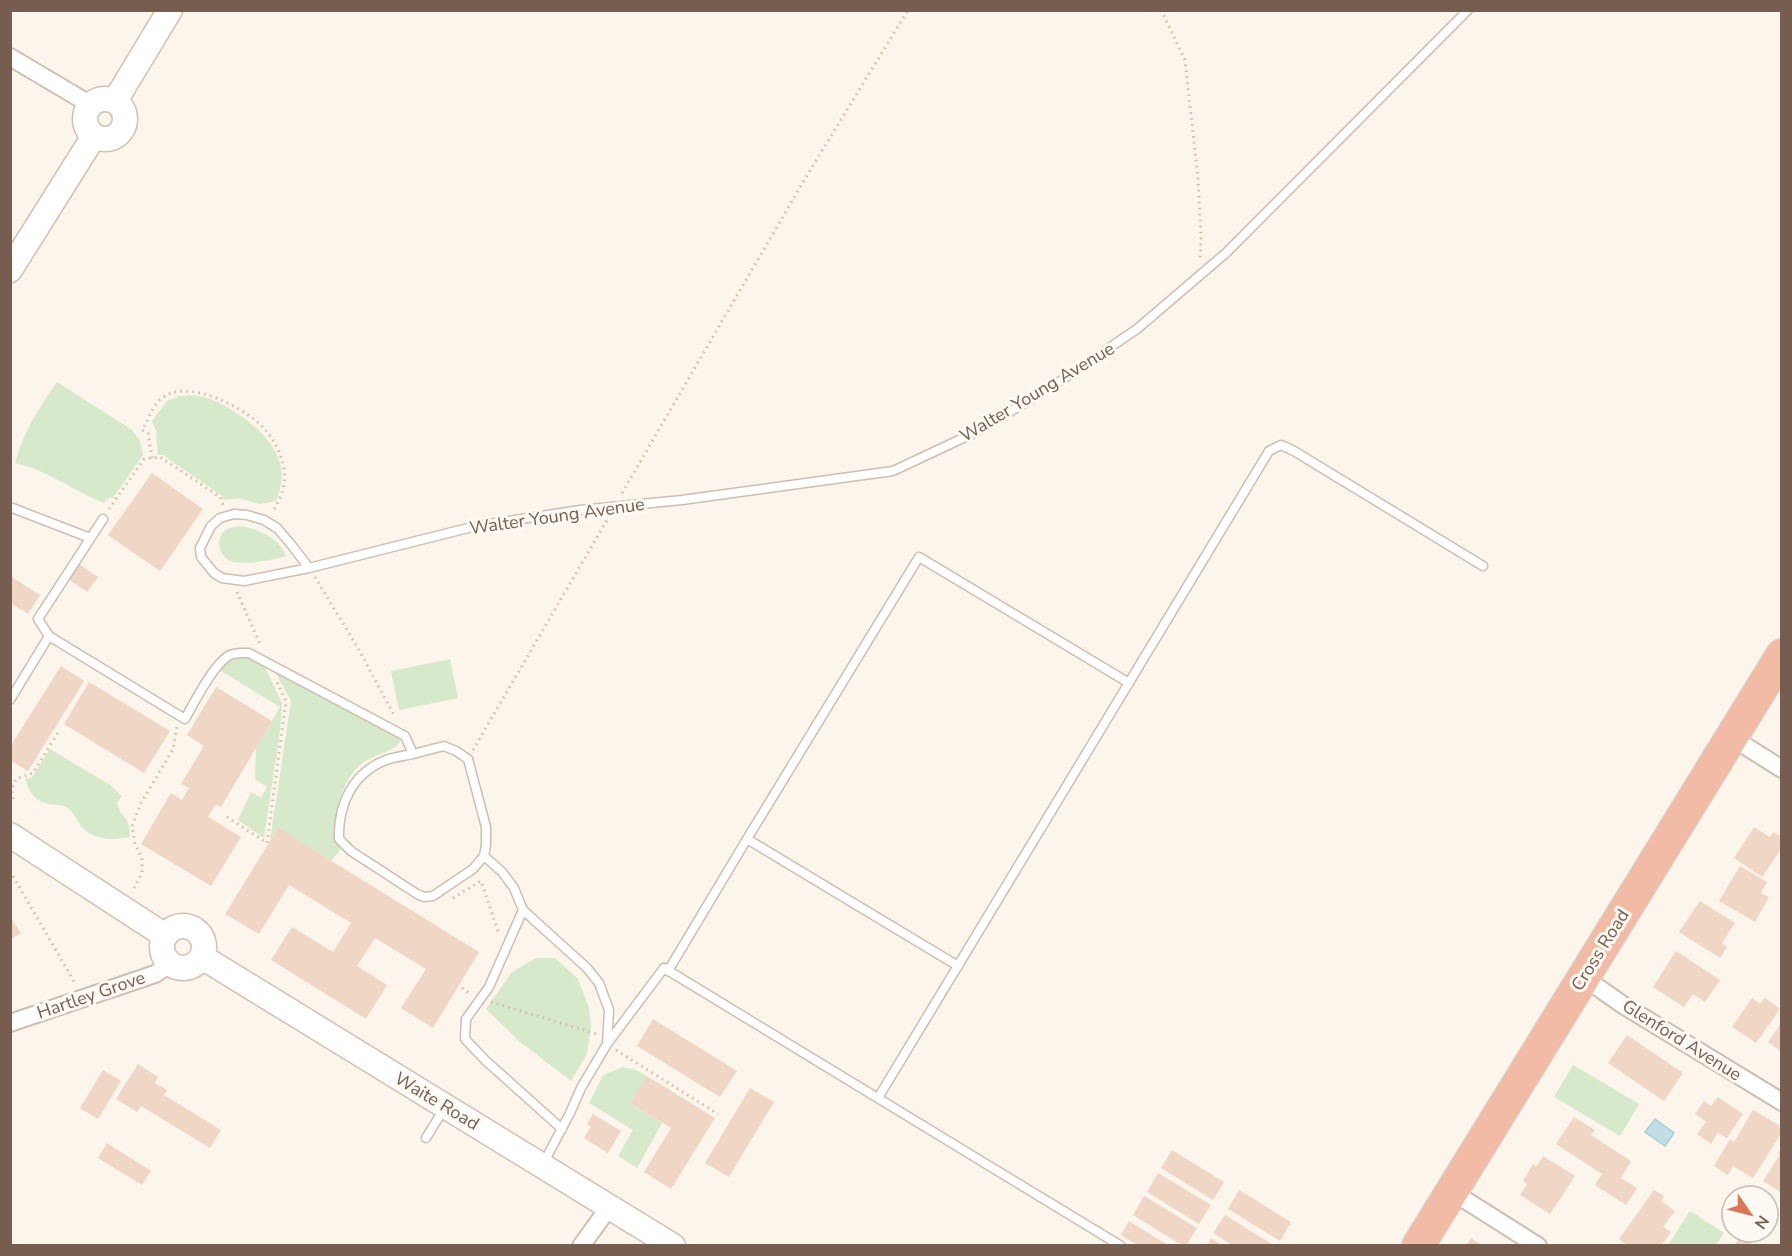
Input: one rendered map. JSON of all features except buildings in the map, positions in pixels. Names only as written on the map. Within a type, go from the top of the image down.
[{"type":"highway","name":"Cross Road","points":[[1418,1245],[1782,655]]},
{"type":"street","points":[[115,101],[170,10]]},
{"type":"street","points":[[10,57],[91,105]]},
{"type":"street","points":[[100,99],[115,101],[120,105],[124,111],[125,125],[120,133],[104,139],[94,136],[85,124],[86,114],[91,105],[100,99]]},
{"type":"street","points":[[10,270],[94,136]]},
{"type":"street","points":[[1731,737],[1782,770]]},
{"type":"street","points":[[10,835],[164,935]]},
{"type":"street","points":[[176,926],[191,927],[202,936],[204,943],[202,957],[191,967],[177,968],[170,964],[162,952],[161,945],[164,935],[176,926]]},
{"type":"street","name":"Waite Road","points":[[202,957],[673,1245]]},
{"type":"street","name":"Hartley Grove","points":[[10,1023],[155,974],[170,964]]},
{"type":"street","name":"Glenford Avenue","points":[[1583,977],[1623,1005],[1782,1102]]},
{"type":"street","points":[[1451,1191],[1538,1245]]},
{"type":"street","points":[[581,1245],[610,1206]]},
{"type":"lane","name":"Walter Young Avenue","points":[[232,581],[309,568],[476,526],[580,510],[682,500],[893,471],[976,432],[1053,386],[1137,329],[1235,244],[1468,10]]},
{"type":"lane","points":[[878,1098],[1269,451],[1281,446],[1294,451],[1483,567]]},
{"type":"lane","points":[[10,507],[90,538]]},
{"type":"lane","points":[[232,581],[214,573],[201,556],[200,548],[211,526],[227,515],[248,515],[277,528],[309,568]]},
{"type":"lane","points":[[103,519],[38,619],[49,636],[185,719],[219,664],[231,654],[249,653],[405,736],[413,754]]},
{"type":"lane","points":[[668,971],[919,557],[1128,683]]},
{"type":"lane","points":[[10,700],[49,636]]},
{"type":"lane","points":[[444,746],[468,759],[486,826],[484,856],[473,869],[433,896],[424,897],[351,851],[339,839],[340,812],[348,792],[358,778],[371,767],[387,760],[413,754],[444,746]]},
{"type":"lane","points":[[747,839],[958,966]]},
{"type":"lane","points":[[484,856],[502,872],[514,888],[523,910],[587,968],[599,983],[609,1010],[607,1041]]},
{"type":"lane","points":[[523,910],[494,977],[466,1019],[465,1039],[562,1129]]},
{"type":"lane","points":[[542,1165],[607,1041],[664,968],[1121,1245]]},
{"type":"lane","points":[[426,1138],[446,1106]]},
{"type":"path","points":[[468,759],[806,177],[908,10]]},
{"type":"path","points":[[1161,10],[1185,60],[1198,178],[1201,237],[1199,276]]},
{"type":"path","points":[[152,458],[148,433],[142,430],[155,405],[165,395],[199,392],[221,399],[240,409],[266,431],[282,457],[285,472],[284,487],[267,522]]},
{"type":"path","points":[[103,519],[144,459],[160,457],[220,497],[227,515]]},
{"type":"path","points":[[309,568],[359,650],[405,736]]},
{"type":"path","points":[[227,817],[267,843],[286,701],[232,581]]},
{"type":"path","points":[[134,888],[142,873],[142,858],[135,844],[132,826],[141,803],[173,749],[179,716]]},
{"type":"path","points":[[10,804],[16,779],[33,772],[59,731]]},
{"type":"path","points":[[10,871],[84,998]]},
{"type":"path","points":[[462,988],[480,999],[607,1041],[718,1114]]},
{"type":"green space","points":[[57,382],[132,430],[140,441],[143,455],[113,498],[109,498],[104,503],[27,466],[15,463],[27,431]]},
{"type":"green space","points":[[179,396],[198,396],[216,401],[244,418],[263,435],[271,444],[280,464],[282,475],[276,501],[259,504],[238,498],[223,500],[222,496],[163,455],[158,455],[156,431],[152,421],[167,401]]},
{"type":"green space","points":[[240,526],[267,535],[279,544],[286,556],[240,563],[228,560],[221,551],[219,540],[225,531]]},
{"type":"green space","points":[[246,656],[262,661],[282,703],[264,838],[238,820],[251,792],[261,798],[267,787],[255,779],[256,748],[280,707],[221,671],[231,660]]},
{"type":"green space","points":[[450,659],[458,698],[399,710],[391,671]]},
{"type":"green space","points":[[273,668],[399,735],[400,742],[397,745],[359,766],[347,783],[336,816],[337,838],[341,849],[331,861],[278,829],[270,840],[291,701]]},
{"type":"green space","points":[[50,749],[110,785],[122,796],[117,803],[121,814],[127,821],[130,837],[111,839],[93,835],[82,827],[67,808],[41,802],[35,797],[25,779],[32,777]]},
{"type":"green space","points":[[536,958],[555,958],[578,979],[589,1008],[591,1028],[587,1054],[571,1081],[519,1041],[486,1009],[512,972]]},
{"type":"green space","points":[[1573,1065],[1639,1104],[1620,1136],[1554,1097]]},
{"type":"green space","points":[[623,1067],[647,1076],[630,1103],[662,1123],[637,1168],[618,1156],[633,1130],[589,1103],[603,1075]]},
{"type":"green space","points":[[1690,1211],[1720,1230],[1720,1239],[1716,1245],[1668,1245]]},
{"type":"water","points":[[1655,1119],[1674,1133],[1665,1146],[1645,1132]]}]
